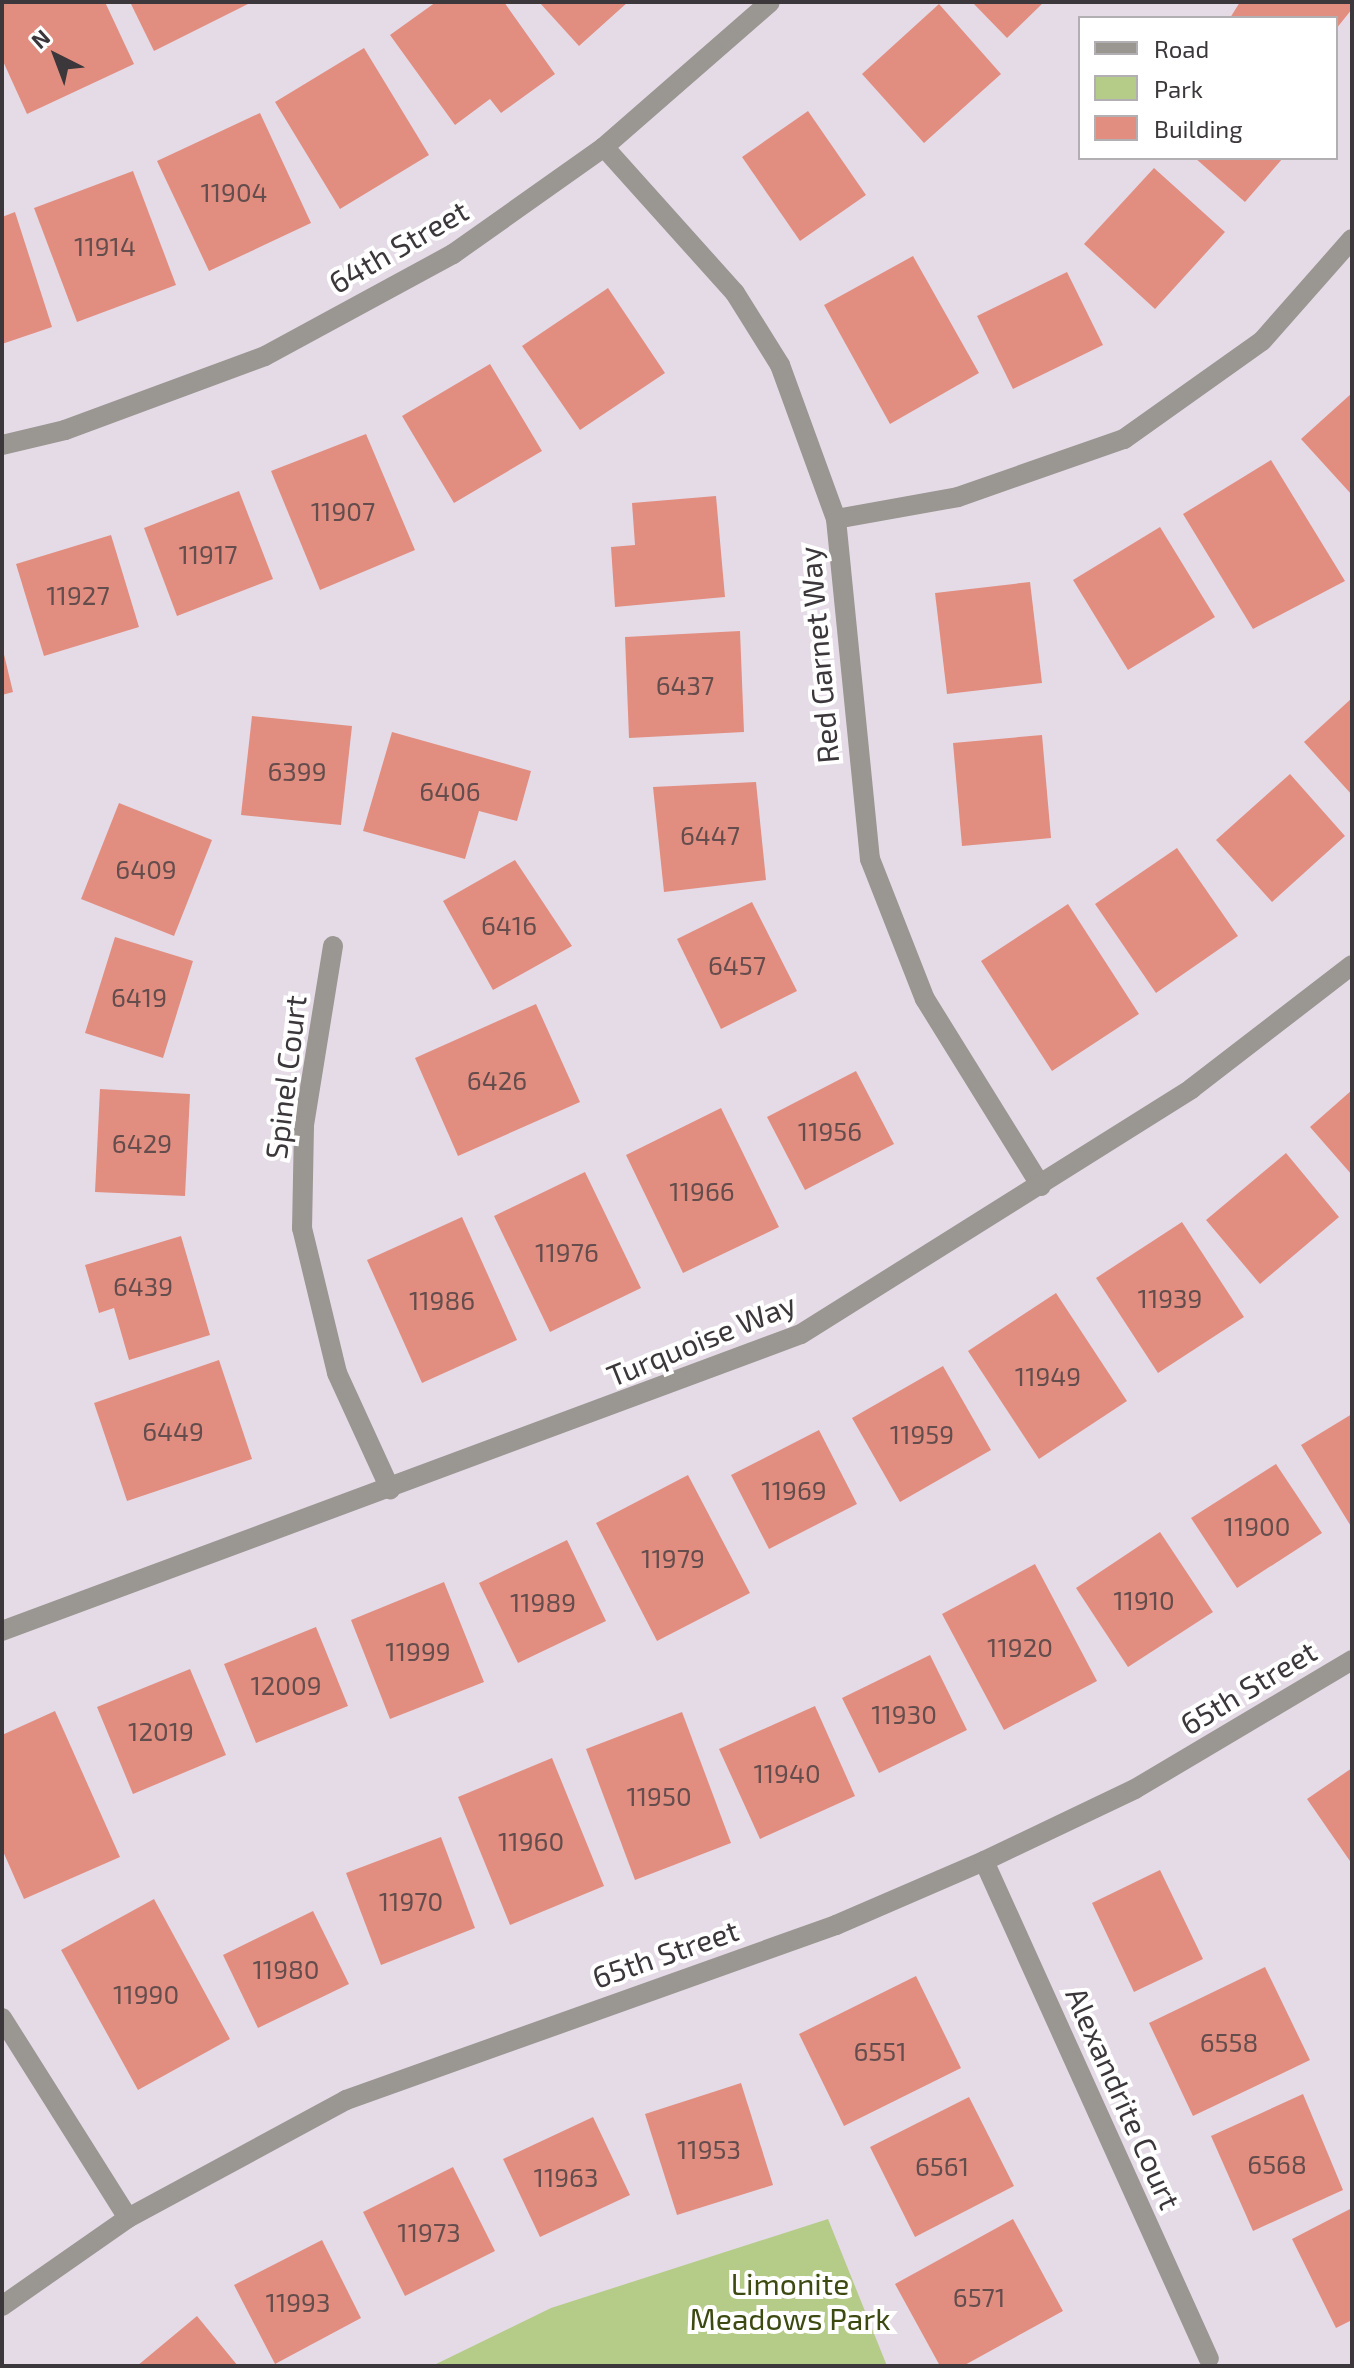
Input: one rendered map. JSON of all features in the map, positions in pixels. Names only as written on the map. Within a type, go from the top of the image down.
[{"type":"street","name":"64th Street","points":[[2,445],[65,430],[265,356],[453,254],[604,147],[770,2]]},
{"type":"street","name":"Red Garnet Way","points":[[604,147],[735,293],[780,365],[836,519],[870,859],[925,999],[1041,1186]]},
{"type":"street","points":[[836,519],[958,497],[1124,439],[1262,341],[1352,239]]},
{"type":"street","name":"Spinel Court","points":[[333,946],[304,1126],[302,1228],[337,1373],[390,1489]]},
{"type":"street","name":"Turquoise Way","points":[[2,1631],[801,1334],[1191,1089],[1352,965]]},
{"type":"street","name":"65th Street","points":[[2,2306],[128,2218],[346,2100],[836,1925],[984,1861],[1135,1789],[1352,1660]]},
{"type":"street","name":"Alexandrite Court","points":[[984,1861],[1209,2359]]},
{"type":"street","points":[[2,2018],[128,2218]]},
{"type":"green space","name":"Limonite Meadows Park","points":[[828,2219],[887,2366],[432,2366],[551,2308]]},
{"type":"building","points":[[2,2],[105,2],[134,64],[27,114],[2,59]]},
{"type":"building","points":[[130,2],[252,2],[154,51]]},
{"type":"building","points":[[436,2],[504,2],[555,74],[501,113],[490,99],[455,125],[390,35]]},
{"type":"building","points":[[539,2],[628,2],[579,46]]},
{"type":"building","points":[[972,2],[1044,2],[1007,38]]},
{"type":"building","points":[[1240,2],[1352,2],[1352,9],[1338,26],[1338,16],[1231,16]]},
{"type":"building","points":[[939,4],[1001,74],[924,143],[862,74]]},
{"type":"building","points":[[364,48],[429,155],[340,209],[275,102]]},
{"type":"building","points":[[808,111],[866,195],[800,241],[742,157]]},
{"type":"building","points":[[260,113],[311,223],[209,271],[157,161]]},
{"type":"building","points":[[1197,160],[1281,160],[1245,202]]},
{"type":"building","points":[[1154,168],[1225,232],[1155,309],[1084,244]]},
{"type":"building","points":[[133,171],[176,285],[77,322],[34,208]]},
{"type":"building","points":[[15,212],[52,327],[2,344],[2,217]]},
{"type":"building","points":[[913,256],[979,373],[890,424],[824,305]]},
{"type":"building","points":[[1067,272],[1103,345],[1013,389],[977,316]]},
{"type":"building","points":[[608,288],[665,373],[580,430],[522,346]]},
{"type":"building","points":[[490,364],[542,451],[454,503],[402,416]]},
{"type":"building","points":[[1352,393],[1352,495],[1301,439]]},
{"type":"building","points":[[366,434],[415,550],[320,590],[271,471]]},
{"type":"building","points":[[1271,460],[1345,581],[1253,629],[1183,514]]},
{"type":"building","points":[[239,491],[273,579],[177,616],[144,528]]},
{"type":"building","points":[[716,496],[725,597],[615,607],[611,547],[635,545],[632,503]]},
{"type":"building","points":[[1160,527],[1215,617],[1128,670],[1073,580]]},
{"type":"building","points":[[111,535],[139,627],[44,656],[16,564]]},
{"type":"building","points":[[1030,582],[1042,683],[947,694],[935,593]]},
{"type":"building","points":[[740,631],[744,732],[629,738],[625,637]]},
{"type":"building","points":[[2,646],[13,692],[2,695]]},
{"type":"building","points":[[1352,698],[1352,795],[1304,742]]},
{"type":"building","points":[[252,716],[352,726],[341,825],[241,815]]},
{"type":"building","points":[[392,732],[531,771],[517,821],[479,811],[465,859],[363,831]]},
{"type":"building","points":[[1042,735],[1051,838],[962,846],[953,743]]},
{"type":"building","points":[[1290,774],[1345,836],[1272,902],[1216,840]]},
{"type":"building","points":[[756,782],[766,880],[664,892],[653,787]]},
{"type":"building","points":[[119,803],[212,840],[174,936],[81,899]]},
{"type":"building","points":[[1177,848],[1238,936],[1156,993],[1095,904]]},
{"type":"building","points":[[515,860],[572,946],[493,990],[443,901]]},
{"type":"building","points":[[752,902],[797,991],[721,1029],[677,939]]},
{"type":"building","points":[[1068,904],[1139,1014],[1052,1071],[981,961]]},
{"type":"building","points":[[115,937],[193,961],[163,1058],[85,1033]]},
{"type":"building","points":[[536,1004],[580,1102],[458,1156],[415,1058]]},
{"type":"building","points":[[856,1071],[894,1144],[805,1190],[767,1117]]},
{"type":"building","points":[[100,1089],[190,1094],[185,1196],[95,1192]]},
{"type":"building","points":[[1352,1090],[1352,1175],[1310,1127]]},
{"type":"building","points":[[721,1108],[779,1227],[683,1273],[626,1155]]},
{"type":"building","points":[[1286,1153],[1339,1217],[1260,1284],[1206,1220]]},
{"type":"building","points":[[585,1172],[641,1288],[550,1332],[494,1216]]},
{"type":"building","points":[[462,1217],[517,1340],[422,1383],[367,1260]]},
{"type":"building","points":[[1182,1222],[1244,1317],[1158,1373],[1096,1278]]},
{"type":"building","points":[[181,1236],[210,1335],[129,1360],[114,1308],[99,1313],[85,1265]]},
{"type":"building","points":[[1056,1293],[1127,1401],[1039,1459],[968,1351]]},
{"type":"building","points":[[219,1360],[252,1459],[127,1501],[94,1403]]},
{"type":"building","points":[[943,1366],[991,1450],[900,1502],[852,1418]]},
{"type":"building","points":[[1352,1414],[1352,1528],[1301,1445]]},
{"type":"building","points":[[819,1430],[857,1504],[769,1549],[731,1475]]},
{"type":"building","points":[[1276,1464],[1322,1533],[1237,1588],[1191,1518]]},
{"type":"building","points":[[688,1475],[750,1593],[657,1641],[596,1523]]},
{"type":"building","points":[[1160,1532],[1213,1612],[1128,1667],[1076,1588]]},
{"type":"building","points":[[567,1540],[606,1621],[518,1663],[479,1583]]},
{"type":"building","points":[[1035,1564],[1097,1681],[1004,1730],[942,1614]]},
{"type":"building","points":[[444,1582],[484,1682],[390,1719],[351,1620]]},
{"type":"building","points":[[316,1627],[348,1706],[256,1743],[224,1664]]},
{"type":"building","points":[[930,1655],[967,1730],[879,1773],[842,1698]]},
{"type":"building","points":[[190,1669],[226,1755],[133,1794],[97,1707]]},
{"type":"building","points":[[815,1706],[855,1796],[760,1839],[719,1749]]},
{"type":"building","points":[[55,1711],[120,1857],[24,1899],[2,1849],[2,1735]]},
{"type":"building","points":[[682,1712],[731,1843],[635,1880],[586,1749]]},
{"type":"building","points":[[552,1758],[604,1886],[510,1925],[458,1797]]},
{"type":"building","points":[[1352,1768],[1352,1864],[1307,1799]]},
{"type":"building","points":[[441,1837],[475,1928],[381,1965],[346,1873]]},
{"type":"building","points":[[1160,1870],[1203,1959],[1134,1992],[1092,1903]]},
{"type":"building","points":[[154,1899],[230,2039],[138,2090],[61,1950]]},
{"type":"building","points":[[313,1911],[349,1984],[258,2028],[223,1955]]},
{"type":"building","points":[[1265,1967],[1310,2060],[1193,2116],[1149,2023]]},
{"type":"building","points":[[916,1976],[961,2068],[844,2126],[799,2034]]},
{"type":"building","points":[[741,2083],[773,2185],[677,2215],[645,2114]]},
{"type":"building","points":[[1303,2094],[1343,2190],[1253,2231],[1211,2136]]},
{"type":"building","points":[[969,2097],[1014,2186],[915,2237],[870,2147]]},
{"type":"building","points":[[593,2117],[630,2195],[540,2237],[503,2159]]},
{"type":"building","points":[[453,2167],[495,2251],[405,2296],[363,2212]]},
{"type":"building","points":[[1352,2208],[1352,2320],[1336,2328],[1292,2239]]},
{"type":"building","points":[[1013,2219],[1063,2311],[963,2366],[940,2366],[895,2284]]},
{"type":"building","points":[[322,2240],[361,2318],[275,2364],[234,2285]]},
{"type":"building","points":[[197,2316],[238,2366],[137,2366]]}]
